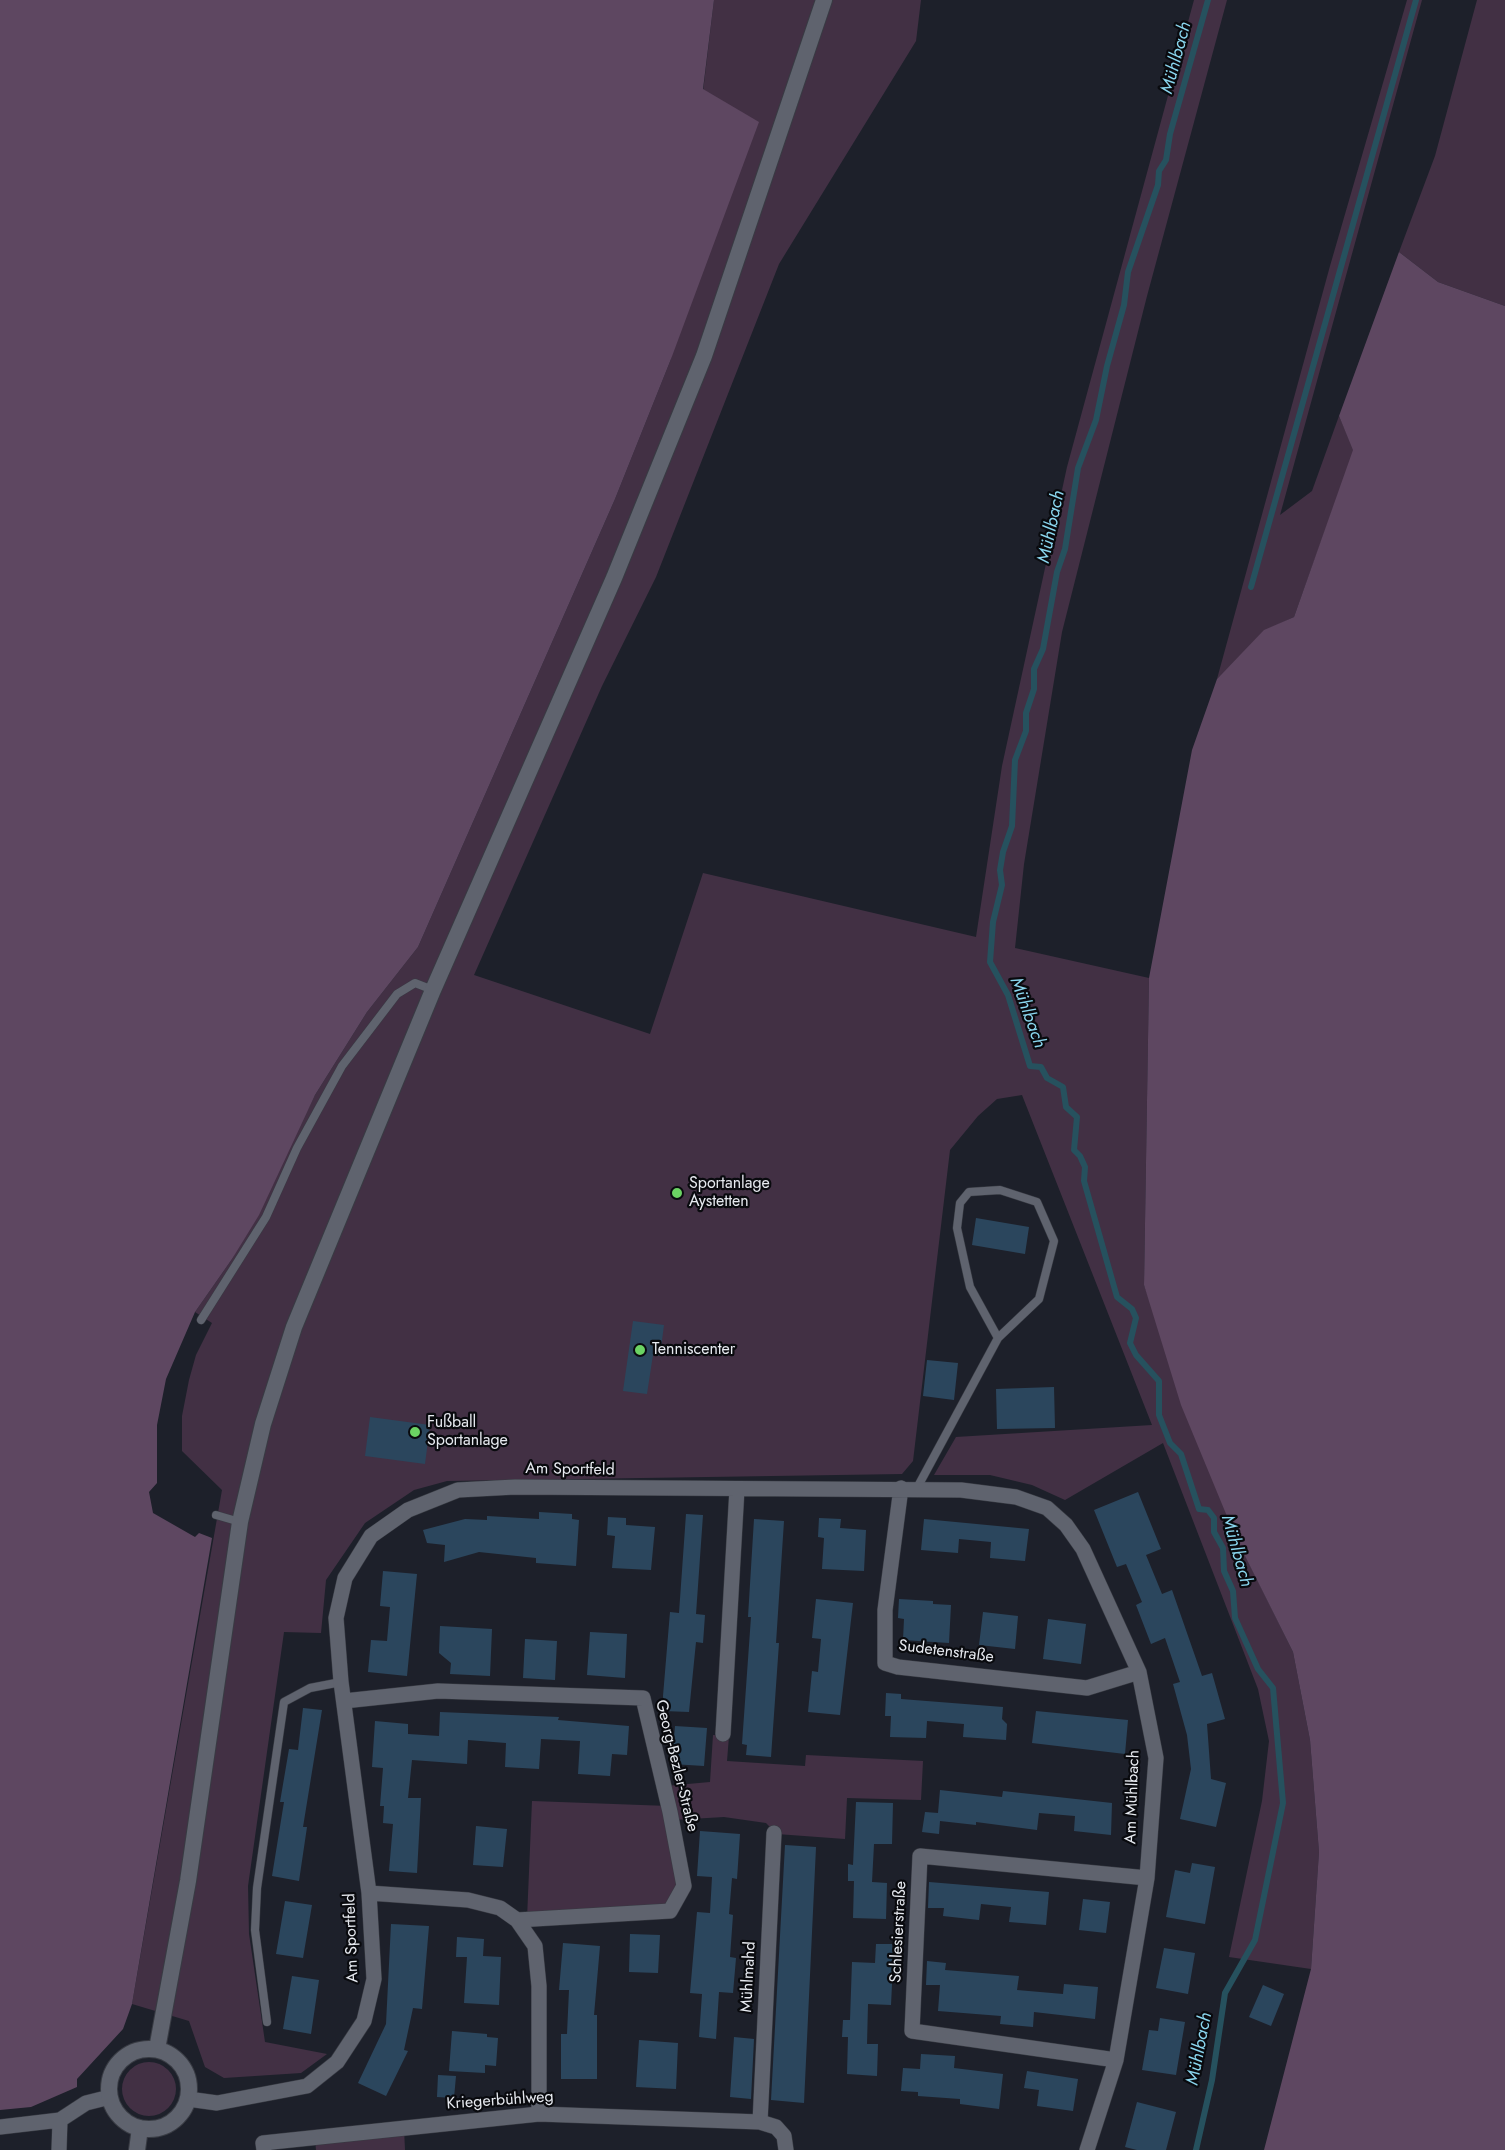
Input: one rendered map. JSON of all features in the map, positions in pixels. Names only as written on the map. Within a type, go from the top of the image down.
[{"type":"main road","points":[[157,2049],[188,1881],[240,1522],[263,1424],[294,1327],[433,990],[614,578],[704,356],[824,0]]},
{"type":"main road","points":[[157,2049],[169,2054],[180,2063],[186,2074],[188,2099],[182,2112],[172,2121],[160,2127],[140,2128],[123,2120],[114,2109],[110,2097],[113,2071],[131,2053],[157,2049]]},
{"type":"main road","points":[[137,2150],[140,2128]]},
{"type":"street","name":"Am Sportfeld","points":[[188,2099],[217,2103],[307,2086],[338,2062],[364,2021],[374,1979],[369,1893],[341,1682],[336,1618],[345,1578],[371,1536],[408,1510],[458,1490],[515,1487],[935,1489]]},
{"type":"street","name":"Sudetenstraße","points":[[901,1488],[885,1610],[885,1663],[898,1667],[1087,1688],[1139,1672]]},
{"type":"street","points":[[723,1734],[737,1489]]},
{"type":"street","name":"Am Mühlbach","points":[[935,1489],[1016,1497],[1047,1508],[1066,1525],[1083,1549],[1139,1672],[1156,1758],[1147,1878],[1116,2060],[1087,2150]]},
{"type":"street","name":"Georg-Bezler-Straße","points":[[344,1701],[438,1690],[643,1698],[670,1812],[684,1886],[670,1911],[517,1920]]},
{"type":"street","name":"Mühlmahd","points":[[760,2122],[774,1833]]},
{"type":"street","name":"Schlesierstraße","points":[[1116,2060],[912,2031],[920,1856],[1147,1878]]},
{"type":"street","points":[[369,1893],[468,1900],[500,1908],[517,1920],[535,1946],[539,1986],[539,2114]]},
{"type":"street","points":[[0,2127],[60,2120],[86,2103],[110,2097]]},
{"type":"street","name":"Kriegerbühlweg","points":[[263,2146],[539,2114],[760,2122],[776,2127],[784,2136],[786,2150]]},
{"type":"street","points":[[59,2150],[60,2120]]},
{"type":"lane","points":[[201,1320],[266,1218],[297,1148],[342,1066],[397,994],[415,983],[433,990]]},
{"type":"lane","points":[[917,1488],[998,1338],[1039,1299],[1054,1241],[1037,1202],[1000,1190],[969,1192],[960,1203],[957,1228],[970,1287],[998,1338]]},
{"type":"lane","points":[[216,1515],[240,1522]]},
{"type":"lane","points":[[267,2022],[255,1930],[257,1888],[284,1702],[310,1688],[341,1682]]},
{"type":"shaded area","points":[[0,0],[714,0],[703,89],[759,122],[671,359],[615,499],[418,947],[367,1012],[315,1095],[259,1215],[195,1312],[166,1379],[157,1425],[157,1483],[149,1492],[153,1513],[195,1537],[199,1533],[212,1538],[132,2004],[123,2029],[77,2079],[77,2087],[31,2107],[0,2110]]},
{"type":"shaded area","points":[[714,0],[921,0],[916,41],[779,264],[656,577],[602,686],[474,975],[650,1034],[703,873],[976,937],[1002,766],[1067,467],[1194,0],[1227,0],[1147,296],[1062,632],[1024,864],[1015,948],[1149,978],[1144,1285],[1236,1537],[1293,1652],[1310,1740],[1319,1852],[1311,1969],[1229,1957],[1262,1801],[1269,1741],[1258,1689],[1163,1443],[1065,1500],[1032,1485],[990,1475],[934,1475],[956,1437],[1152,1425],[1022,1095],[997,1099],[978,1116],[950,1150],[913,1461],[902,1474],[447,1481],[414,1490],[365,1523],[326,1580],[321,1633],[284,1632],[248,1886],[249,1934],[265,2042],[327,2054],[301,2073],[224,2078],[205,2067],[189,2021],[132,2004],[222,1490],[182,1451],[182,1416],[189,1380],[196,1355],[212,1323],[195,1312],[232,1259],[315,1095],[367,1012],[418,947],[615,499],[671,359]]},
{"type":"shaded area","points":[[1407,0],[1422,0],[1280,515],[1312,491],[1339,416],[1354,450],[1294,617],[1264,631],[1217,679],[1330,266]]},
{"type":"shaded area","points":[[1477,0],[1505,0],[1505,306],[1438,282],[1399,252],[1435,156]]},
{"type":"shaded area","points":[[1399,252],[1438,282],[1505,306],[1505,2150],[1264,2150],[1311,1969],[1319,1852],[1310,1740],[1293,1652],[1236,1538],[1181,1405],[1144,1285],[1149,978],[1192,750],[1217,679],[1264,630],[1294,617],[1353,450],[1339,416]]},
{"type":"shaded area","points":[[713,1735],[729,1736],[727,1761],[805,1766],[806,1755],[923,1761],[921,1800],[847,1798],[845,1839],[777,1834],[766,1823],[724,1817],[673,1820],[666,1786],[710,1782]]},
{"type":"shaded area","points":[[532,1801],[668,1806],[683,1885],[669,1911],[527,1919]]},
{"type":"shaded area","points":[[149,2062],[159,2064],[168,2070],[174,2079],[176,2089],[174,2099],[168,2108],[159,2114],[149,2116],[139,2114],[130,2108],[124,2099],[122,2089],[124,2079],[130,2070],[139,2064]]},
{"type":"shaded area","points":[[404,2129],[405,2150],[316,2150],[315,2139]]},
{"type":"building","points":[[976,1218],[1029,1227],[1025,1254],[972,1245]]},
{"type":"building","points":[[633,1321],[664,1325],[660,1356],[653,1355],[647,1394],[623,1391]]},
{"type":"building","points":[[927,1360],[958,1363],[954,1400],[923,1396]]},
{"type":"building","points":[[1054,1387],[1055,1428],[997,1429],[996,1389]]},
{"type":"building","points":[[370,1417],[430,1425],[425,1464],[365,1456]]},
{"type":"building","points":[[1138,1492],[1161,1549],[1146,1555],[1162,1594],[1172,1590],[1202,1676],[1212,1673],[1225,1719],[1207,1724],[1211,1779],[1226,1783],[1216,1827],[1180,1819],[1191,1769],[1187,1735],[1173,1684],[1180,1682],[1165,1638],[1151,1644],[1136,1605],[1142,1602],[1126,1564],[1117,1567],[1094,1510]]},
{"type":"building","points":[[539,1512],[572,1514],[572,1519],[579,1520],[576,1566],[536,1563],[536,1558],[479,1552],[444,1562],[445,1545],[427,1543],[423,1530],[465,1519],[487,1520],[487,1516],[539,1519]]},
{"type":"building","points":[[686,1514],[703,1515],[696,1614],[705,1615],[703,1643],[696,1642],[689,1712],[664,1711],[663,1696],[670,1612],[679,1613]]},
{"type":"building","points":[[608,1517],[626,1518],[626,1525],[655,1527],[651,1570],[612,1568],[615,1536],[607,1535]]},
{"type":"building","points":[[819,1518],[841,1519],[840,1528],[866,1530],[864,1571],[822,1569],[824,1538],[818,1537]]},
{"type":"building","points":[[754,1519],[784,1521],[771,1757],[746,1755],[747,1745],[742,1744],[751,1617],[748,1617]]},
{"type":"building","points":[[924,1519],[1029,1529],[1025,1561],[990,1558],[991,1542],[959,1539],[958,1553],[921,1550]]},
{"type":"building","points":[[383,1571],[417,1574],[407,1676],[368,1672],[371,1640],[387,1641],[390,1607],[380,1606]]},
{"type":"building","points":[[816,1599],[853,1603],[840,1715],[808,1712],[812,1671],[818,1672],[821,1639],[812,1638]]},
{"type":"building","points":[[899,1599],[933,1601],[933,1604],[951,1605],[949,1643],[903,1640],[904,1619],[898,1618]]},
{"type":"building","points":[[983,1612],[1018,1616],[1015,1649],[979,1645]]},
{"type":"building","points":[[1048,1619],[1086,1624],[1081,1664],[1043,1659]]},
{"type":"building","points":[[440,1626],[492,1629],[490,1676],[450,1674],[451,1663],[439,1653]]},
{"type":"building","points":[[590,1632],[627,1634],[625,1678],[587,1675]]},
{"type":"building","points":[[525,1639],[557,1641],[555,1680],[523,1678]]},
{"type":"building","points":[[886,1693],[901,1694],[901,1699],[1003,1707],[1002,1719],[1007,1724],[1006,1740],[963,1737],[964,1724],[927,1721],[926,1738],[890,1737],[891,1716],[885,1716]]},
{"type":"building","points":[[303,1708],[322,1710],[303,1827],[307,1827],[299,1881],[272,1876],[284,1802],[280,1802],[289,1749],[298,1750]]},
{"type":"building","points":[[1036,1711],[1128,1720],[1125,1754],[1032,1743]]},
{"type":"building","points":[[440,1712],[559,1717],[558,1720],[629,1726],[627,1755],[612,1754],[610,1776],[578,1774],[580,1741],[541,1739],[539,1769],[505,1767],[506,1743],[468,1740],[467,1764],[412,1760],[408,1798],[421,1798],[417,1873],[389,1871],[393,1824],[383,1823],[384,1806],[380,1806],[383,1768],[372,1767],[375,1721],[408,1724],[408,1734],[439,1736]]},
{"type":"building","points":[[675,1726],[707,1728],[704,1766],[672,1764]]},
{"type":"building","points":[[940,1790],[1002,1797],[1003,1791],[1112,1803],[1111,1835],[1074,1831],[1075,1816],[1039,1813],[1037,1830],[976,1822],[976,1825],[940,1821],[939,1834],[922,1832],[925,1812],[938,1813]]},
{"type":"building","points":[[856,1802],[893,1803],[892,1844],[874,1844],[872,1882],[887,1883],[886,1919],[853,1918],[854,1881],[848,1881],[848,1864],[853,1865]]},
{"type":"building","points":[[476,1826],[507,1829],[503,1867],[473,1865]]},
{"type":"building","points":[[700,1831],[740,1834],[737,1879],[732,1878],[729,1914],[733,1915],[730,1957],[736,1958],[733,1993],[719,1992],[716,2039],[699,2037],[702,1994],[690,1993],[697,1912],[710,1913],[712,1877],[697,1876]]},
{"type":"building","points":[[785,1845],[816,1847],[804,2103],[771,2100]]},
{"type":"building","points":[[1192,1863],[1215,1867],[1205,1924],[1166,1917],[1175,1870],[1190,1873]]},
{"type":"building","points":[[929,1882],[1049,1892],[1046,1925],[1009,1922],[1011,1907],[981,1904],[979,1920],[943,1916],[944,1908],[928,1908]]},
{"type":"building","points":[[1083,1899],[1110,1902],[1106,1933],[1079,1930]]},
{"type":"building","points":[[285,1901],[312,1905],[303,1958],[276,1954]]},
{"type":"building","points":[[391,1924],[429,1926],[422,2009],[413,2008],[404,2050],[408,2051],[386,2096],[358,2083],[386,2024]]},
{"type":"building","points":[[630,1934],[660,1935],[658,1973],[629,1972]]},
{"type":"building","points":[[457,1937],[484,1939],[483,1956],[501,1957],[499,2005],[464,2003],[467,1957],[456,1957]]},
{"type":"building","points":[[563,1943],[600,1946],[594,2015],[597,2015],[597,2079],[561,2079],[561,2034],[567,2034],[569,1990],[559,1990]]},
{"type":"building","points":[[876,1944],[892,1944],[893,1964],[891,2005],[868,2004],[867,2044],[878,2044],[877,2076],[847,2074],[848,2037],[842,2037],[843,2020],[850,2020],[852,1962],[875,1963]]},
{"type":"building","points":[[1164,1948],[1195,1953],[1188,1994],[1156,1988]]},
{"type":"building","points":[[927,1961],[946,1963],[945,1970],[1019,1976],[1017,1990],[1063,1994],[1064,1984],[1098,1987],[1095,2019],[1034,2012],[1033,2027],[1000,2024],[1001,2016],[938,2011],[940,1985],[926,1985]]},
{"type":"building","points":[[292,1976],[319,1980],[311,2034],[283,2029]]},
{"type":"building","points":[[1263,1985],[1284,1994],[1271,2026],[1249,2017]]},
{"type":"building","points":[[1160,2018],[1185,2022],[1176,2075],[1142,2070],[1149,2030],[1158,2031]]},
{"type":"building","points":[[452,2031],[487,2034],[487,2037],[498,2038],[496,2066],[485,2065],[485,2073],[449,2071]]},
{"type":"building","points":[[734,2037],[754,2039],[751,2099],[730,2097]]},
{"type":"building","points":[[639,2040],[678,2043],[676,2089],[636,2087]]},
{"type":"building","points":[[921,2054],[955,2056],[954,2068],[1003,2074],[999,2109],[960,2104],[960,2099],[918,2096],[918,2092],[901,2091],[903,2068],[920,2069]]},
{"type":"building","points":[[1027,2071],[1078,2079],[1073,2111],[1037,2106],[1039,2090],[1024,2088]]},
{"type":"building","points":[[438,2075],[456,2076],[454,2098],[437,2097]]},
{"type":"building","points":[[1137,2102],[1176,2112],[1166,2150],[1137,2150],[1125,2147]]},
{"type":"waterway","name":"Mühlbach","points":[[1196,2150],[1212,2080],[1225,1993],[1255,1940],[1283,1803],[1273,1688],[1258,1669],[1235,1618],[1233,1591],[1224,1571],[1223,1548],[1214,1532],[1214,1518],[1208,1510],[1199,1509],[1181,1454],[1170,1443],[1159,1415],[1159,1381],[1136,1355],[1130,1343],[1136,1318],[1132,1309],[1117,1297],[1084,1181],[1085,1167],[1074,1150],[1077,1117],[1066,1107],[1063,1087],[1047,1078],[1041,1067],[1030,1066],[1008,995],[990,962],[993,922],[1002,885],[1000,870],[1003,852],[1012,826],[1015,760],[1026,731],[1026,713],[1034,689],[1034,669],[1043,649],[1057,572],[1065,549],[1078,468],[1096,420],[1107,366],[1124,305],[1128,272],[1158,185],[1159,171],[1166,160],[1170,134],[1208,0]]},
{"type":"waterway","points":[[1251,587],[1416,0]]},
{"type":"place","name":"Sportanlage Aystetten","points":[[677,1193]]},
{"type":"place","name":"Tenniscenter","points":[[640,1350]]},
{"type":"place","name":"Fußball Sportanlage","points":[[415,1432]]}]
